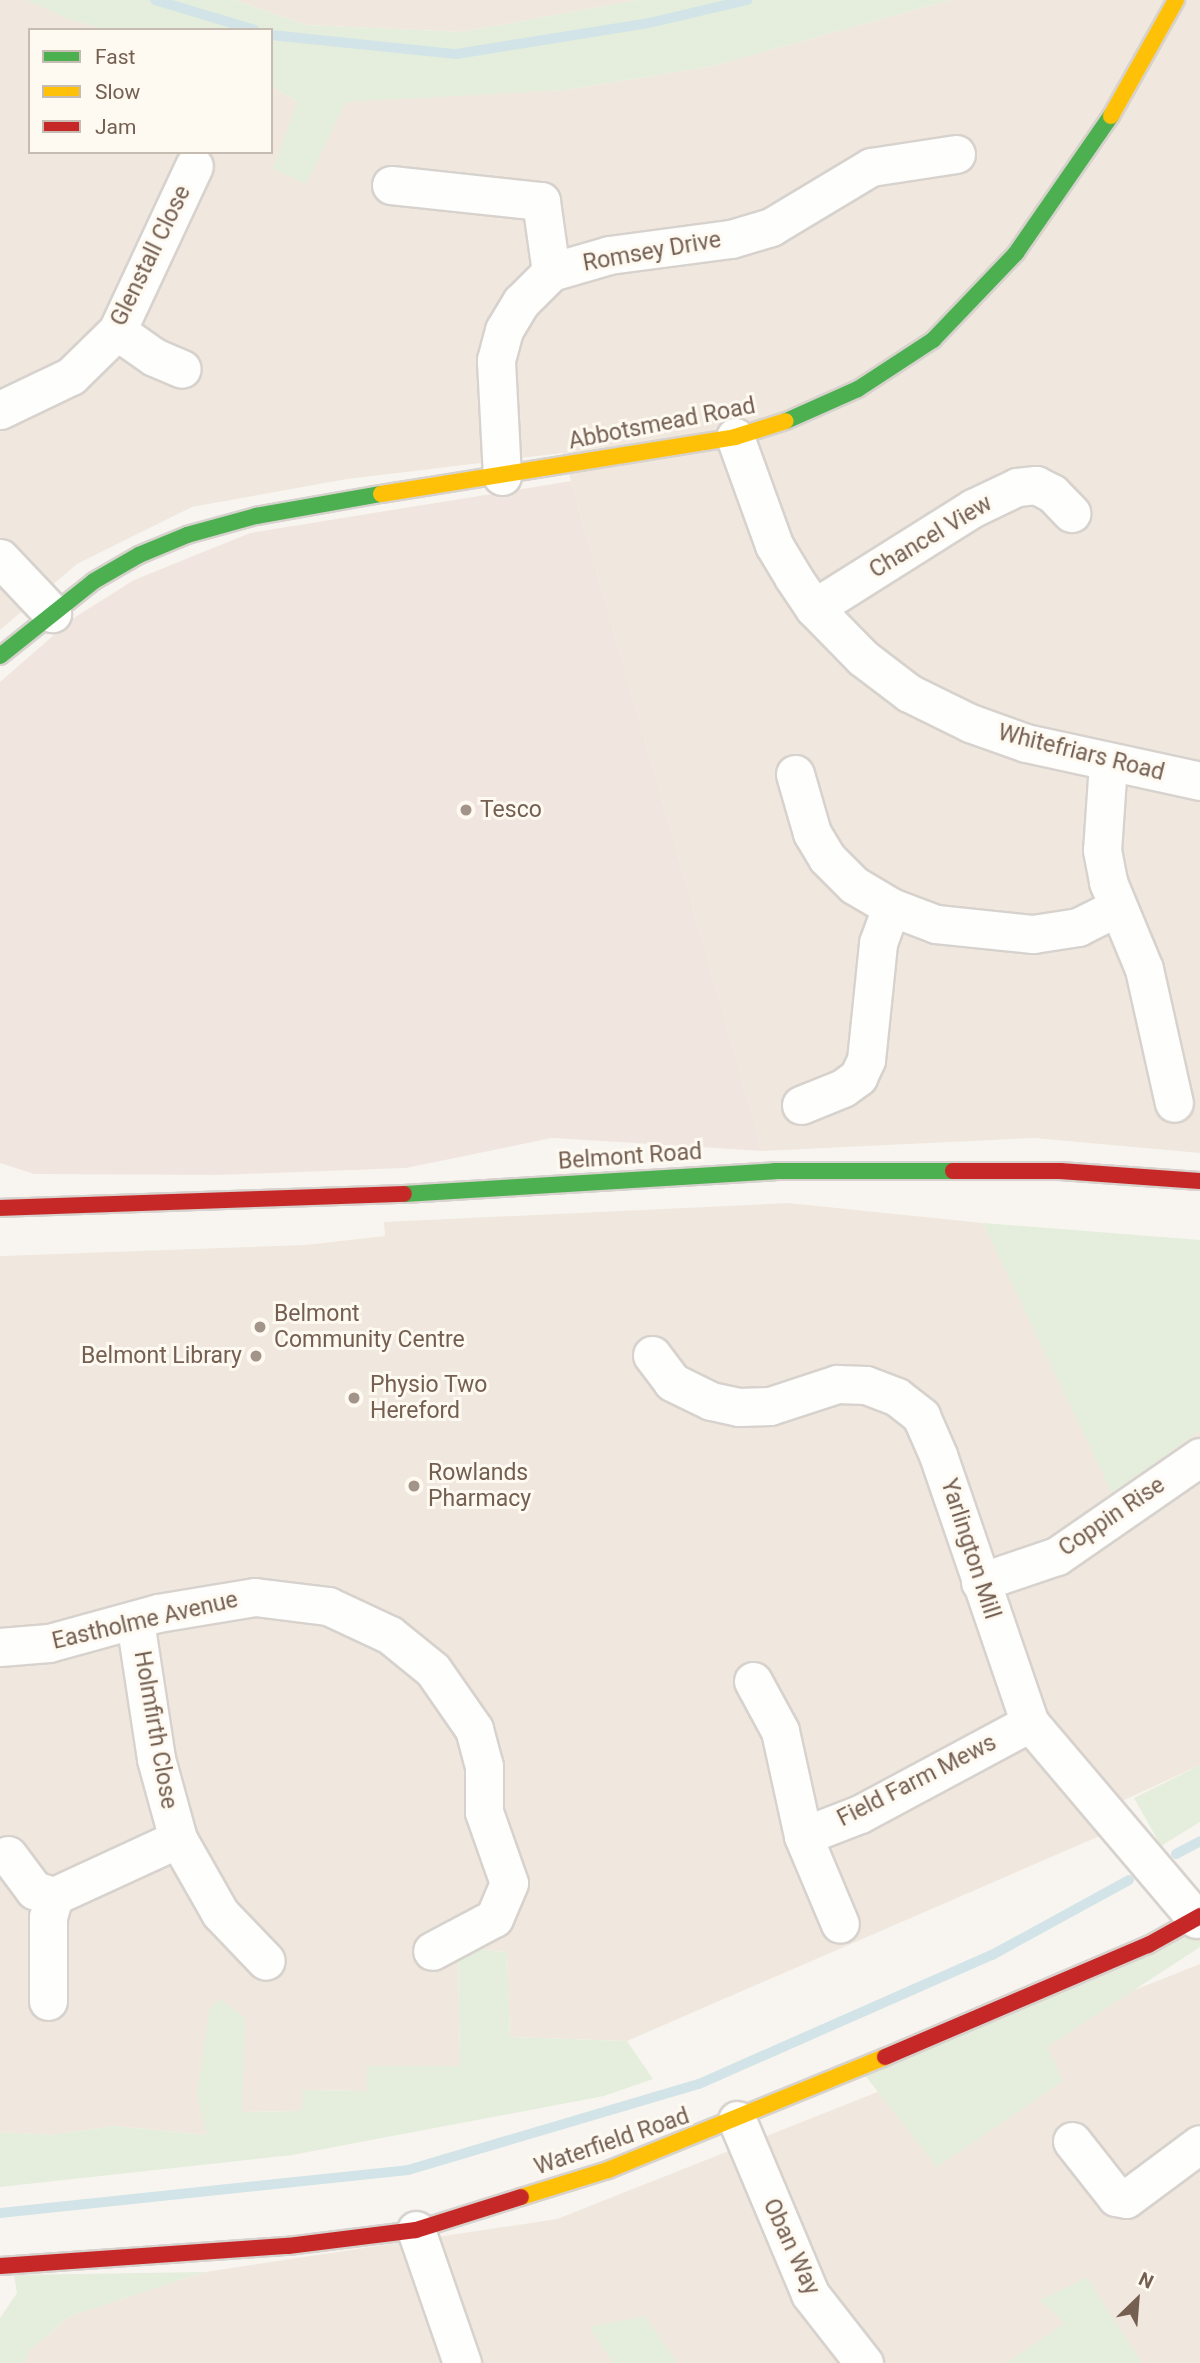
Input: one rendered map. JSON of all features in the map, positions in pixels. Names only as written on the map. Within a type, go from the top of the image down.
[{"type":"main road","name":"Abbotsmead Road","points":[[0,656],[94,580],[139,555],[187,536],[262,515],[735,437],[800,416],[858,389],[933,340],[1016,253],[1131,88],[1176,0]]},
{"type":"main road","name":"Belmont Road","points":[[0,1208],[311,1199],[789,1171],[1046,1170],[1200,1181]]},
{"type":"main road","name":"Belmont Road","points":[[0,1198],[63,1205]]},
{"type":"main road","name":"Waterfield Road","points":[[0,2266],[288,2246],[416,2230],[608,2170],[737,2120],[1076,1976],[1198,1917]]},
{"type":"street","name":"Romsey Drive","points":[[502,476],[496,360],[504,330],[521,302],[551,272],[609,255],[758,231],[871,167],[956,153]]},
{"type":"street","name":"Glenstall Close","points":[[0,410],[71,376],[117,331],[194,166]]},
{"type":"street","points":[[391,185],[541,201],[551,272]]},
{"type":"street","points":[[117,331],[154,358],[182,369]]},
{"type":"street","name":"Whitefriars Road","points":[[735,437],[774,545],[814,608],[863,658],[909,693],[970,723],[1026,743],[1200,781]]},
{"type":"street","name":"Chancel View","points":[[814,608],[973,508],[1017,487],[1036,485],[1062,503]]},
{"type":"street","points":[[0,558],[52,613]]},
{"type":"street","points":[[1108,763],[1102,850],[1116,908],[1144,969],[1174,1103]]},
{"type":"street","points":[[794,775],[812,833],[827,858],[854,885],[891,907],[936,925],[1032,934],[1078,927],[1116,908]]},
{"type":"street","points":[[801,1105],[843,1088],[858,1077],[866,1060],[878,943],[891,907]]},
{"type":"street","name":"Yarlington Mill","points":[[652,1355],[671,1382],[711,1401],[739,1407],[769,1406],[837,1384],[866,1385],[897,1397],[920,1416],[934,1445],[1030,1723],[1198,1917]]},
{"type":"street","name":"Coppin Rise","points":[[980,1582],[1057,1556],[1200,1457]]},
{"type":"street","name":"Eastholme Avenue","points":[[0,1647],[90,1635],[135,1620],[206,1603],[255,1597],[310,1601],[390,1635],[433,1670],[474,1730],[484,1766],[484,1812],[509,1883],[494,1917],[432,1951]]},
{"type":"street","name":"Holmfirth Close","points":[[135,1620],[156,1759],[178,1839],[220,1913],[265,1961]]},
{"type":"street","points":[[753,1681],[779,1731],[803,1836],[840,1924]]},
{"type":"street","name":"Field Farm Mews","points":[[803,1836],[860,1814],[1030,1723]]},
{"type":"street","name":"Holmfirth Close","points":[[54,1896],[178,1839]]},
{"type":"street","points":[[8,1854],[34,1890],[54,1896],[48,1917],[48,2001]]},
{"type":"street","name":"Oban Way","points":[[737,2120],[810,2294],[864,2363]]},
{"type":"street","points":[[1072,2141],[1116,2197],[1126,2199],[1200,2144]]},
{"type":"street","points":[[416,2230],[462,2363]]},
{"type":"shaded area","points":[[0,0],[27,0],[68,19],[102,28],[28,28],[28,154],[273,154],[273,86],[297,102],[565,90],[713,66],[950,0],[1200,0],[1200,1153],[1034,1138],[763,1151],[563,453],[347,479],[192,507],[77,564],[0,630]]},
{"type":"shaded area","points":[[235,0],[637,0],[463,32],[306,25]]},
{"type":"shaded area","points":[[571,481],[763,1151],[552,1138],[406,1168],[218,1175],[34,1174],[0,1163],[0,682],[72,619],[134,580],[250,533]]},
{"type":"shaded area","points":[[788,1203],[983,1223],[1112,1492],[1200,1431],[1200,1765],[1092,1815],[1102,1835],[627,2041],[510,2037],[507,1952],[458,1948],[460,2066],[368,2066],[367,2091],[303,2090],[303,2111],[241,2112],[245,2018],[197,2093],[208,2135],[115,2126],[51,2135],[0,2132],[0,1256],[305,1245],[385,1236],[384,1222]]},
{"type":"shaded area","points":[[1200,1964],[1200,2363],[24,2363],[29,2351],[70,2316],[205,2272],[557,2219]]},
{"type":"green space","points":[[27,0],[235,0],[306,25],[463,32],[637,0],[950,0],[713,66],[565,90],[346,102],[306,184],[273,169],[297,102],[273,86],[273,28],[102,28],[68,19]]},
{"type":"green space","points":[[983,1223],[1200,1240],[1200,1431],[1112,1493]]},
{"type":"green space","points":[[1200,1765],[1200,1822],[1161,1846],[1134,1798]]},
{"type":"green space","points":[[1200,1916],[1200,1947],[1047,2047],[1063,2081],[937,2167],[860,2069]]},
{"type":"green space","points":[[458,1948],[507,1952],[510,2037],[627,2041],[653,2079],[604,2096],[292,2155],[0,2187],[0,2132],[51,2135],[115,2126],[207,2135],[197,2093],[210,2009],[220,1999],[245,2018],[242,2112],[302,2111],[303,2090],[367,2091],[367,2066],[460,2066]]},
{"type":"green space","points":[[205,2272],[70,2316],[29,2351],[24,2363],[0,2363],[0,2318],[17,2293],[14,2275]]},
{"type":"green space","points":[[1087,2277],[1142,2363],[1006,2363],[1065,2323],[1040,2300]]},
{"type":"green space","points":[[645,2316],[677,2363],[613,2363],[589,2327]]},
{"type":"waterway","points":[[155,0],[248,28]]},
{"type":"waterway","points":[[273,35],[456,54],[649,23],[747,0]]},
{"type":"waterway","points":[[1176,1854],[1200,1841]]},
{"type":"waterway","points":[[0,2213],[408,2170],[699,2084],[992,1955],[1129,1880]]},
{"type":"traffic: fast","points":[[786,421],[858,389],[933,340],[1016,253],[1111,116]]},
{"type":"traffic: fast","points":[[0,656],[94,581],[139,555],[187,535],[256,516],[381,494]]},
{"type":"traffic: fast","points":[[404,1194],[775,1171],[953,1171]]},
{"type":"traffic: slow","points":[[1111,116],[1176,0]]},
{"type":"traffic: slow","points":[[381,494],[735,437],[786,421]]},
{"type":"traffic: slow","points":[[521,2197],[608,2170],[885,2057]]},
{"type":"traffic: jam","points":[[953,1171],[1060,1171],[1200,1181]]},
{"type":"traffic: jam","points":[[0,1208],[404,1194]]},
{"type":"traffic: jam","points":[[885,2057],[1148,1945],[1200,1916]]},
{"type":"traffic: jam","points":[[0,2266],[288,2246],[416,2230],[521,2197]]},
{"type":"place","name":"Tesco","points":[[466,810]]},
{"type":"place","name":"Belmont Community Centre","points":[[260,1327]]},
{"type":"place","name":"Belmont Library","points":[[256,1356]]},
{"type":"place","name":"Physio Two Hereford","points":[[354,1398]]},
{"type":"place","name":"Rowlands Pharmacy","points":[[414,1486]]}]
